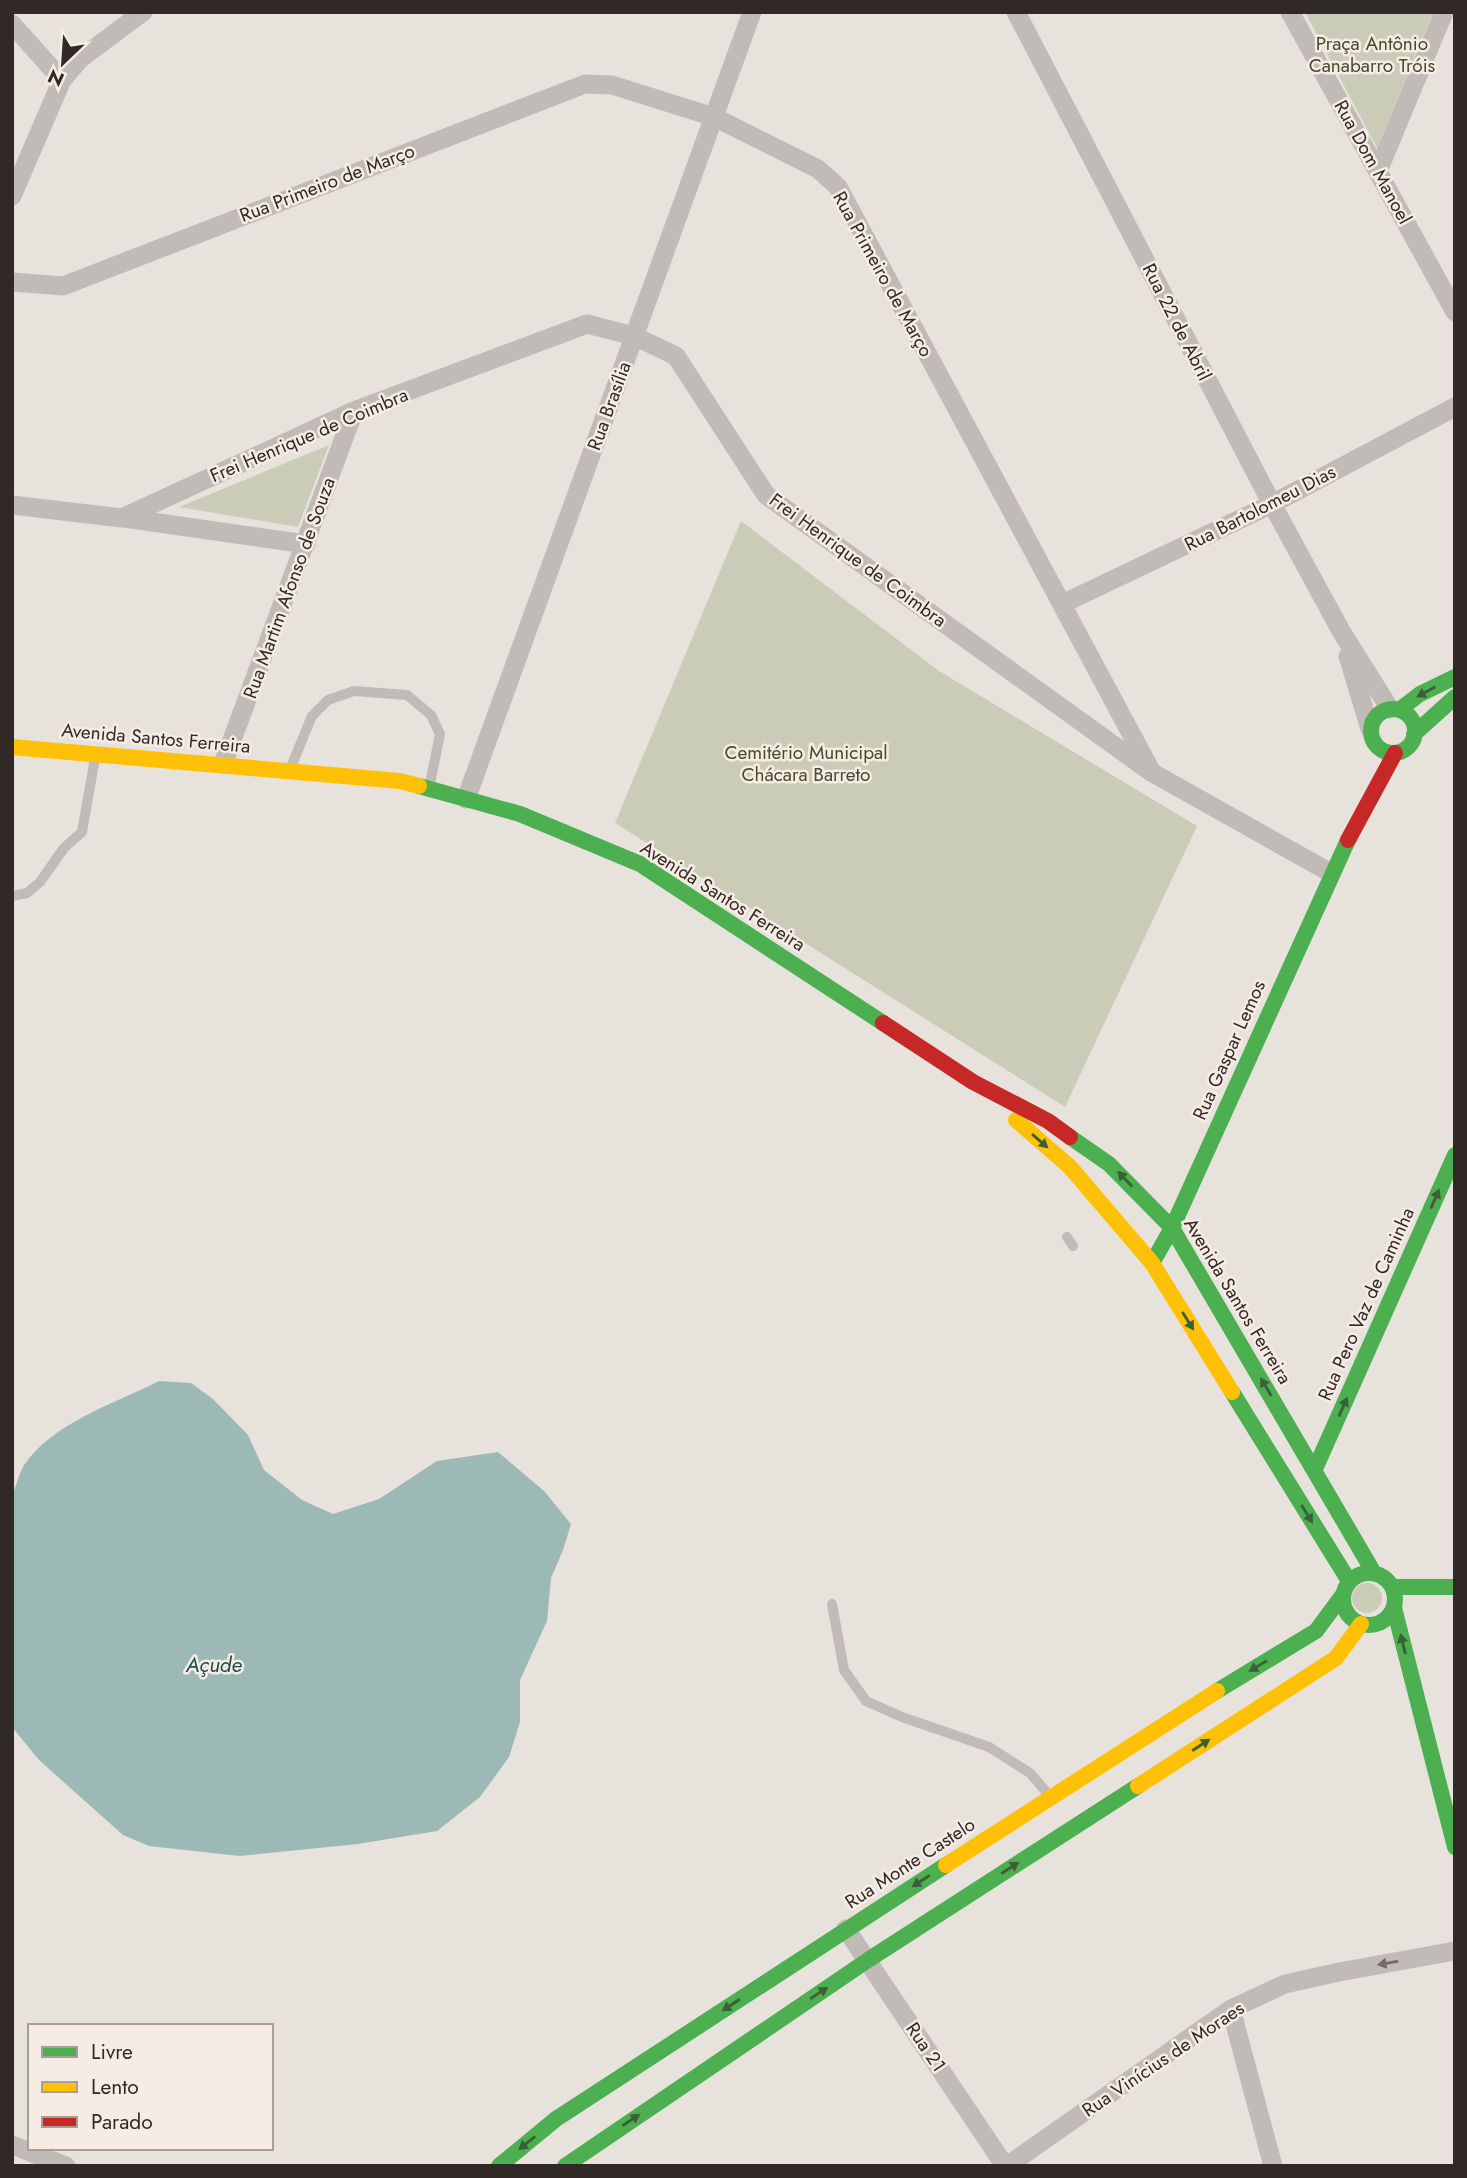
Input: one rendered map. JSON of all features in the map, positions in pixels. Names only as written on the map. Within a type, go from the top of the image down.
[{"type":"street","points":[[12,196],[62,80],[80,59],[142,12]]},
{"type":"street","name":"Rua Brasília","points":[[466,799],[752,12]]},
{"type":"street","name":"Rua 22 de Abril","points":[[1016,12],[1272,504],[1341,631],[1394,709]]},
{"type":"street","name":"Rua Dom Manoel","points":[[1290,12],[1455,312]]},
{"type":"street","points":[[1378,171],[1444,12]]},
{"type":"street","points":[[12,24],[62,80]]},
{"type":"street","name":"Rua Primeiro de Março","points":[[12,282],[63,286],[585,83],[612,85],[714,117],[818,169],[838,187],[1151,772]]},
{"type":"street","name":"Frei Henrique de Coimbra","points":[[122,518],[354,411],[587,324],[635,336],[676,356],[765,495],[1151,772],[1331,873]]},
{"type":"street","name":"Rua Bartolomeu Dias","points":[[1062,604],[1272,504],[1455,407]]},
{"type":"street","name":"Rua Martim Afonso de Souza","points":[[223,764],[354,411]]},
{"type":"street","points":[[12,505],[306,544]]},
{"type":"street","name":"Rua 22 de Abril","points":[[1341,631],[1370,729]]},
{"type":"street","points":[[1455,677],[1377,715],[1370,729],[1374,743],[1387,751],[1408,747],[1414,734],[1455,696]]},
{"type":"street","points":[[1394,709],[1413,722],[1414,734]]},
{"type":"street","name":"Avenida Santos Ferreira","points":[[12,747],[400,781],[520,814],[640,864],[973,1082],[1048,1121],[1109,1164],[1172,1228],[1374,1573]]},
{"type":"street","name":"Rua Gaspar Lemos","points":[[1152,1263],[1172,1228],[1387,751]]},
{"type":"street","name":"Avenida Santos Ferreira","points":[[973,1082],[1070,1167],[1152,1263],[1346,1589]]},
{"type":"street","name":"Rua Pero Vaz de Caminha","points":[[1315,1469],[1455,1155]]},
{"type":"street","points":[[1372,1628],[1354,1621],[1345,1610],[1346,1589],[1364,1573],[1374,1573],[1388,1580],[1393,1587],[1394,1608],[1455,1847]]},
{"type":"street","points":[[1393,1587],[1455,1587]]},
{"type":"street","name":"Rua Monte Castelo","points":[[499,2166],[556,2119],[846,1929],[1191,1707],[1316,1631],[1346,1589]]},
{"type":"street","points":[[565,2166],[868,1959],[1336,1658],[1389,1616],[1394,1608]]},
{"type":"street","points":[[1391,1659],[1424,1728]]},
{"type":"street","name":"Rua 21","points":[[846,1929],[1006,2166]]},
{"type":"street","name":"Rua Vinícius de Moraes","points":[[1006,2166],[1231,2009],[1285,1984],[1455,1951]]},
{"type":"street","points":[[1231,2009],[1273,2166]]},
{"type":"street","points":[[12,2145],[66,2166]]},
{"type":"lane","points":[[290,771],[312,716],[328,700],[354,691],[407,695],[431,715],[440,734],[429,788]]},
{"type":"lane","points":[[12,896],[27,893],[40,882],[64,848],[82,832],[96,754]]},
{"type":"lane","points":[[1067,1237],[1073,1246]]},
{"type":"lane","points":[[832,1604],[844,1670],[866,1700],[902,1717],[989,1747],[1030,1773],[1051,1797]]},
{"type":"green space","name":"Praça Antônio Canabarro Tróis","points":[[1305,12],[1433,12],[1377,148]]},
{"type":"green space","points":[[329,445],[298,527],[179,507]]},
{"type":"green space","name":"Cemitério Municipal Chácara Barreto","points":[[741,521],[939,671],[1197,826],[1065,1107],[615,823]]},
{"type":"green space","points":[[1367,1583],[1378,1587],[1382,1598],[1378,1609],[1367,1613],[1356,1609],[1352,1598],[1356,1587]]},
{"type":"water","name":"Açude","points":[[159,1381],[191,1383],[213,1399],[248,1435],[264,1470],[302,1500],[333,1514],[379,1499],[437,1461],[498,1452],[544,1491],[571,1524],[551,1578],[547,1621],[520,1680],[520,1722],[509,1757],[480,1797],[437,1831],[358,1844],[240,1856],[149,1846],[123,1835],[39,1760],[12,1727],[12,1496],[21,1472],[24,1465],[51,1437],[104,1406]]},
{"type":"traffic: fast","points":[[1399,710],[1420,694],[1455,677]]},
{"type":"traffic: fast","points":[[1414,734],[1455,697]]},
{"type":"traffic: fast","points":[[1393,709],[1408,716],[1415,731],[1408,746],[1393,753],[1378,746],[1371,731],[1378,716],[1393,709]]},
{"type":"traffic: fast","points":[[419,786],[520,814],[640,864],[883,1023]]},
{"type":"traffic: fast","points":[[1152,1263],[1172,1228],[1348,840]]},
{"type":"traffic: fast","points":[[1070,1137],[1109,1164],[1172,1228],[1374,1573]]},
{"type":"traffic: fast","points":[[1315,1469],[1455,1155]]},
{"type":"traffic: fast","points":[[1232,1392],[1349,1581]]},
{"type":"traffic: fast","points":[[1369,1573],[1388,1580],[1395,1599],[1388,1618],[1369,1625],[1350,1618],[1343,1599],[1350,1580],[1369,1573]]},
{"type":"traffic: fast","points":[[1393,1587],[1455,1587]]},
{"type":"traffic: fast","points":[[1217,1691],[1316,1631],[1342,1596]]},
{"type":"traffic: fast","points":[[1394,1608],[1455,1847]]},
{"type":"traffic: fast","points":[[565,2166],[868,1960],[1138,1786]]},
{"type":"traffic: fast","points":[[499,2166],[556,2119],[946,1865]]},
{"type":"traffic: slow","points":[[12,747],[400,781],[419,786]]},
{"type":"traffic: slow","points":[[1016,1120],[1070,1167],[1152,1263],[1232,1392]]},
{"type":"traffic: slow","points":[[1138,1786],[1336,1658],[1361,1624]]},
{"type":"traffic: slow","points":[[946,1865],[1217,1691]]},
{"type":"traffic: jam","points":[[1348,840],[1395,753]]},
{"type":"traffic: jam","points":[[883,1023],[973,1082],[1048,1121],[1070,1137]]}]
